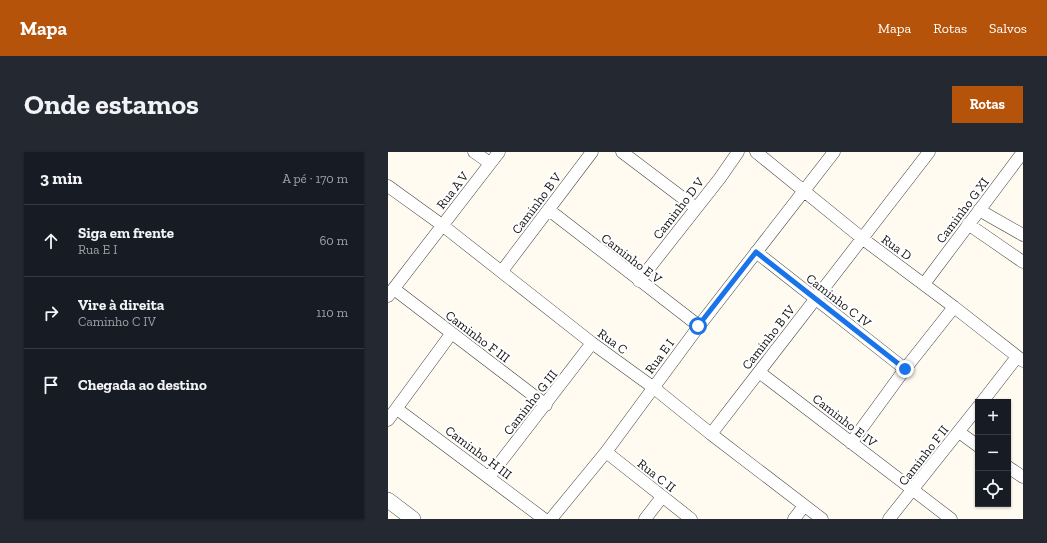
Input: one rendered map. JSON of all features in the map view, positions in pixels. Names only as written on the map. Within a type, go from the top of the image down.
[{"type":"street","points":[[474,152],[490,164]]},
{"type":"street","name":"Rua A V","points":[[391,293],[499,152]]},
{"type":"street","name":"Caminho B V","points":[[502,271],[592,152]]},
{"type":"street","points":[[622,152],[696,208]]},
{"type":"street","name":"Caminho D V","points":[[639,281],[720,178],[738,152]]},
{"type":"street","name":"Rua D","points":[[756,152],[862,239],[924,284],[1020,359]]},
{"type":"street","name":"Rua E I","points":[[551,519],[606,452],[698,326],[834,152]]},
{"type":"street","name":"Caminho B IV","points":[[711,434],[929,152]]},
{"type":"street","name":"Caminho G XI","points":[[924,284],[1023,152]]},
{"type":"street","name":"Rua C","points":[[388,186],[502,271],[592,344],[654,388],[711,434],[822,519]]},
{"type":"street","name":"Caminho E V","points":[[549,210],[698,326]]},
{"type":"street","points":[[979,210],[1023,235]]},
{"type":"street","points":[[968,224],[1023,262]]},
{"type":"street","name":"Caminho C IV","points":[[756,252],[905,369]]},
{"type":"street","name":"Caminho F III","points":[[391,293],[451,334],[546,405]]},
{"type":"street","points":[[851,443],[905,369],[954,307]]},
{"type":"street","points":[[388,420],[451,334]]},
{"type":"street","name":"Caminho G III","points":[[489,477],[592,344]]},
{"type":"street","points":[[985,399],[1020,359]]},
{"type":"street","name":"Caminho E IV","points":[[759,372],[951,519]]},
{"type":"street","name":"Caminho H III","points":[[397,408],[544,519]]},
{"type":"street","name":"Caminho F II","points":[[890,519],[975,411]]},
{"type":"street","points":[[959,432],[975,444]]},
{"type":"street","name":"Rua C II","points":[[606,452],[691,519]]},
{"type":"street","points":[[1011,469],[1023,477]]},
{"type":"street","points":[[645,519],[662,497]]},
{"type":"street","points":[[388,501],[413,519]]},
{"type":"street","points":[[794,519],[804,506]]},
{"type":"route","points":[[698,326],[756,252],[905,369]]}]
